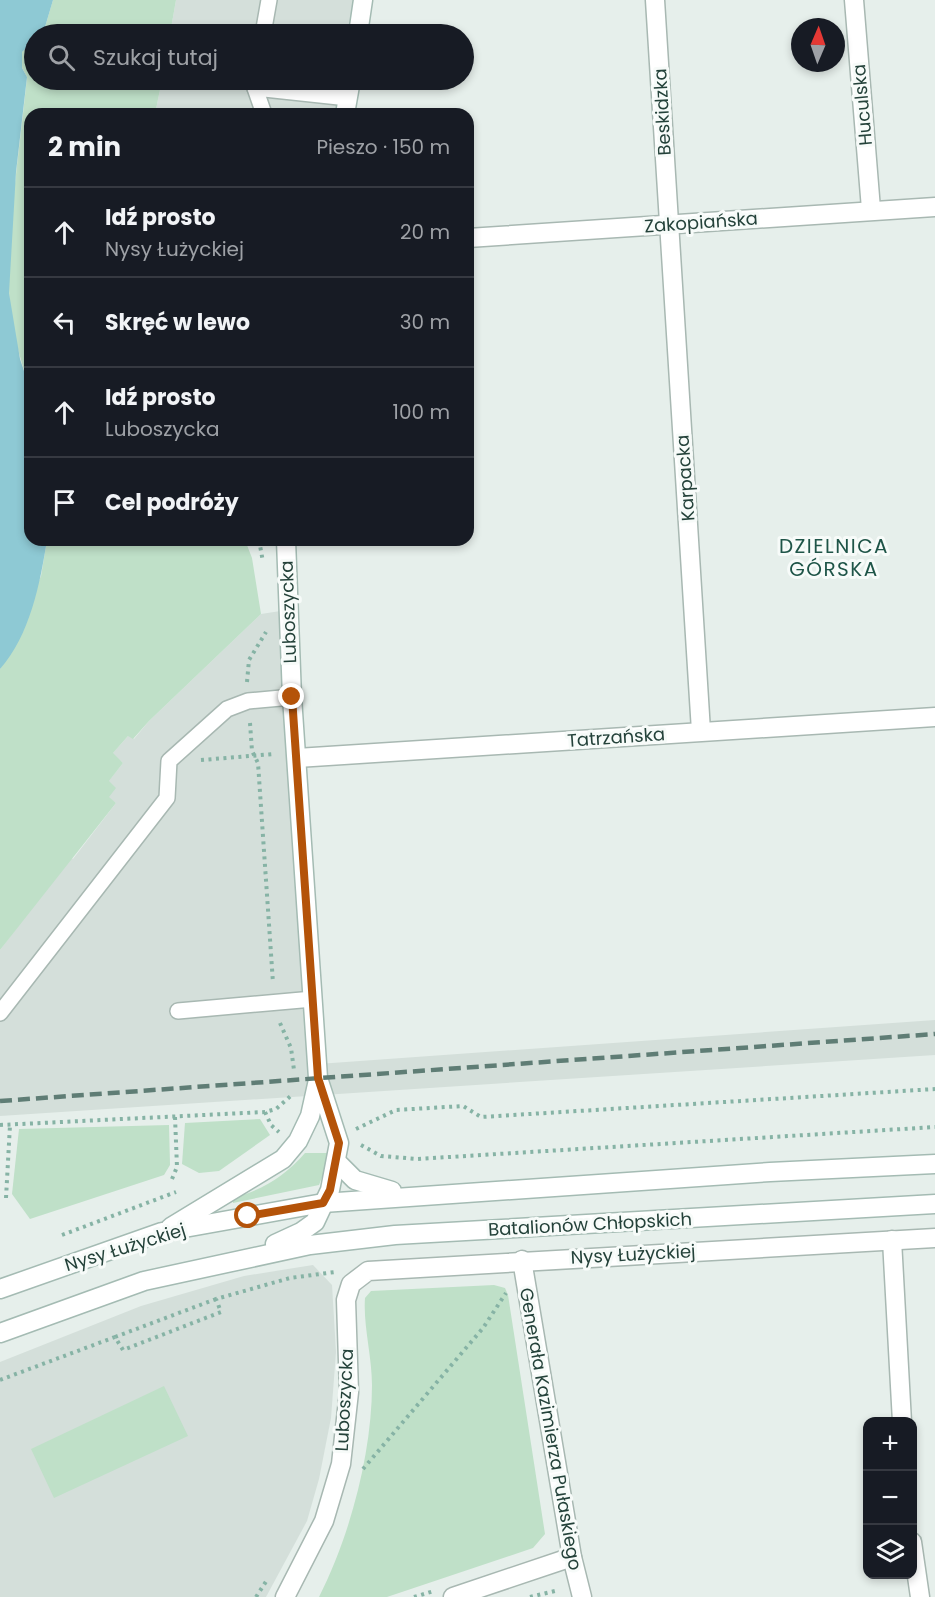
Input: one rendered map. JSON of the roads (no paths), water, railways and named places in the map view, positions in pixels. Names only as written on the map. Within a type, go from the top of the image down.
[{"type":"street","points":[[359,24],[363,0]]},
{"type":"street","name":"Beskidzka","points":[[655,0],[668,224]]},
{"type":"street","name":"Huculska","points":[[854,0],[871,209]]},
{"type":"street","points":[[347,106],[349,90]]},
{"type":"street","name":"Zakopiańska","points":[[474,238],[871,209],[935,207]]},
{"type":"street","name":"Karpacka","points":[[668,224],[701,731]]},
{"type":"street","name":"Luboszycka","points":[[285,546],[292,697],[318,1078]]},
{"type":"street","name":"Tatrzańska","points":[[297,758],[935,717]]},
{"type":"street","points":[[0,1333],[124,1287],[245,1257],[301,1232],[315,1222],[330,1190],[339,1143],[318,1078]]},
{"type":"street","points":[[162,1232],[283,1159],[298,1141],[310,1116],[318,1078]]},
{"type":"street","points":[[336,1161],[355,1180],[369,1186],[386,1191],[436,1194]]},
{"type":"street","points":[[323,1203],[935,1164]]},
{"type":"street","name":"Nysy Łużyckiej","points":[[0,1289],[162,1232],[323,1203]]},
{"type":"street","name":"Batalionów Chłopskich","points":[[245,1257],[310,1245],[395,1235],[935,1204]]},
{"type":"street","name":"Nysy Łużyckiej","points":[[346,1300],[351,1284],[368,1271],[522,1260],[935,1238]]},
{"type":"street","points":[[892,1240],[902,1417]]},
{"type":"street","name":"Generała Kazimierza Pułaskiego","points":[[522,1260],[572,1557],[582,1597]]},
{"type":"street","name":"Luboszycka","points":[[285,1597],[324,1521],[341,1464],[348,1392],[346,1300]]},
{"type":"street","points":[[453,1597],[572,1557]]},
{"type":"street","points":[[917,1576],[920,1597]]},
{"type":"lane","points":[[265,24],[269,0]]},
{"type":"lane","points":[[257,90],[262,108]]},
{"type":"lane","points":[[280,90],[347,106]]},
{"type":"lane","points":[[0,1013],[167,798],[169,761],[226,709],[248,701],[292,697]]},
{"type":"lane","points":[[178,1011],[313,999]]},
{"type":"water","points":[[0,0],[53,0],[46,24],[24,24],[22,68],[25,90],[16,172],[9,293],[24,371],[24,546],[46,546],[37,591],[26,625],[19,641],[0,669]]},
{"type":"railway","points":[[0,1101],[935,1034]]},
{"type":"district","name":"DZIELNICA GÓRSKA","points":[[834,558]]}]
